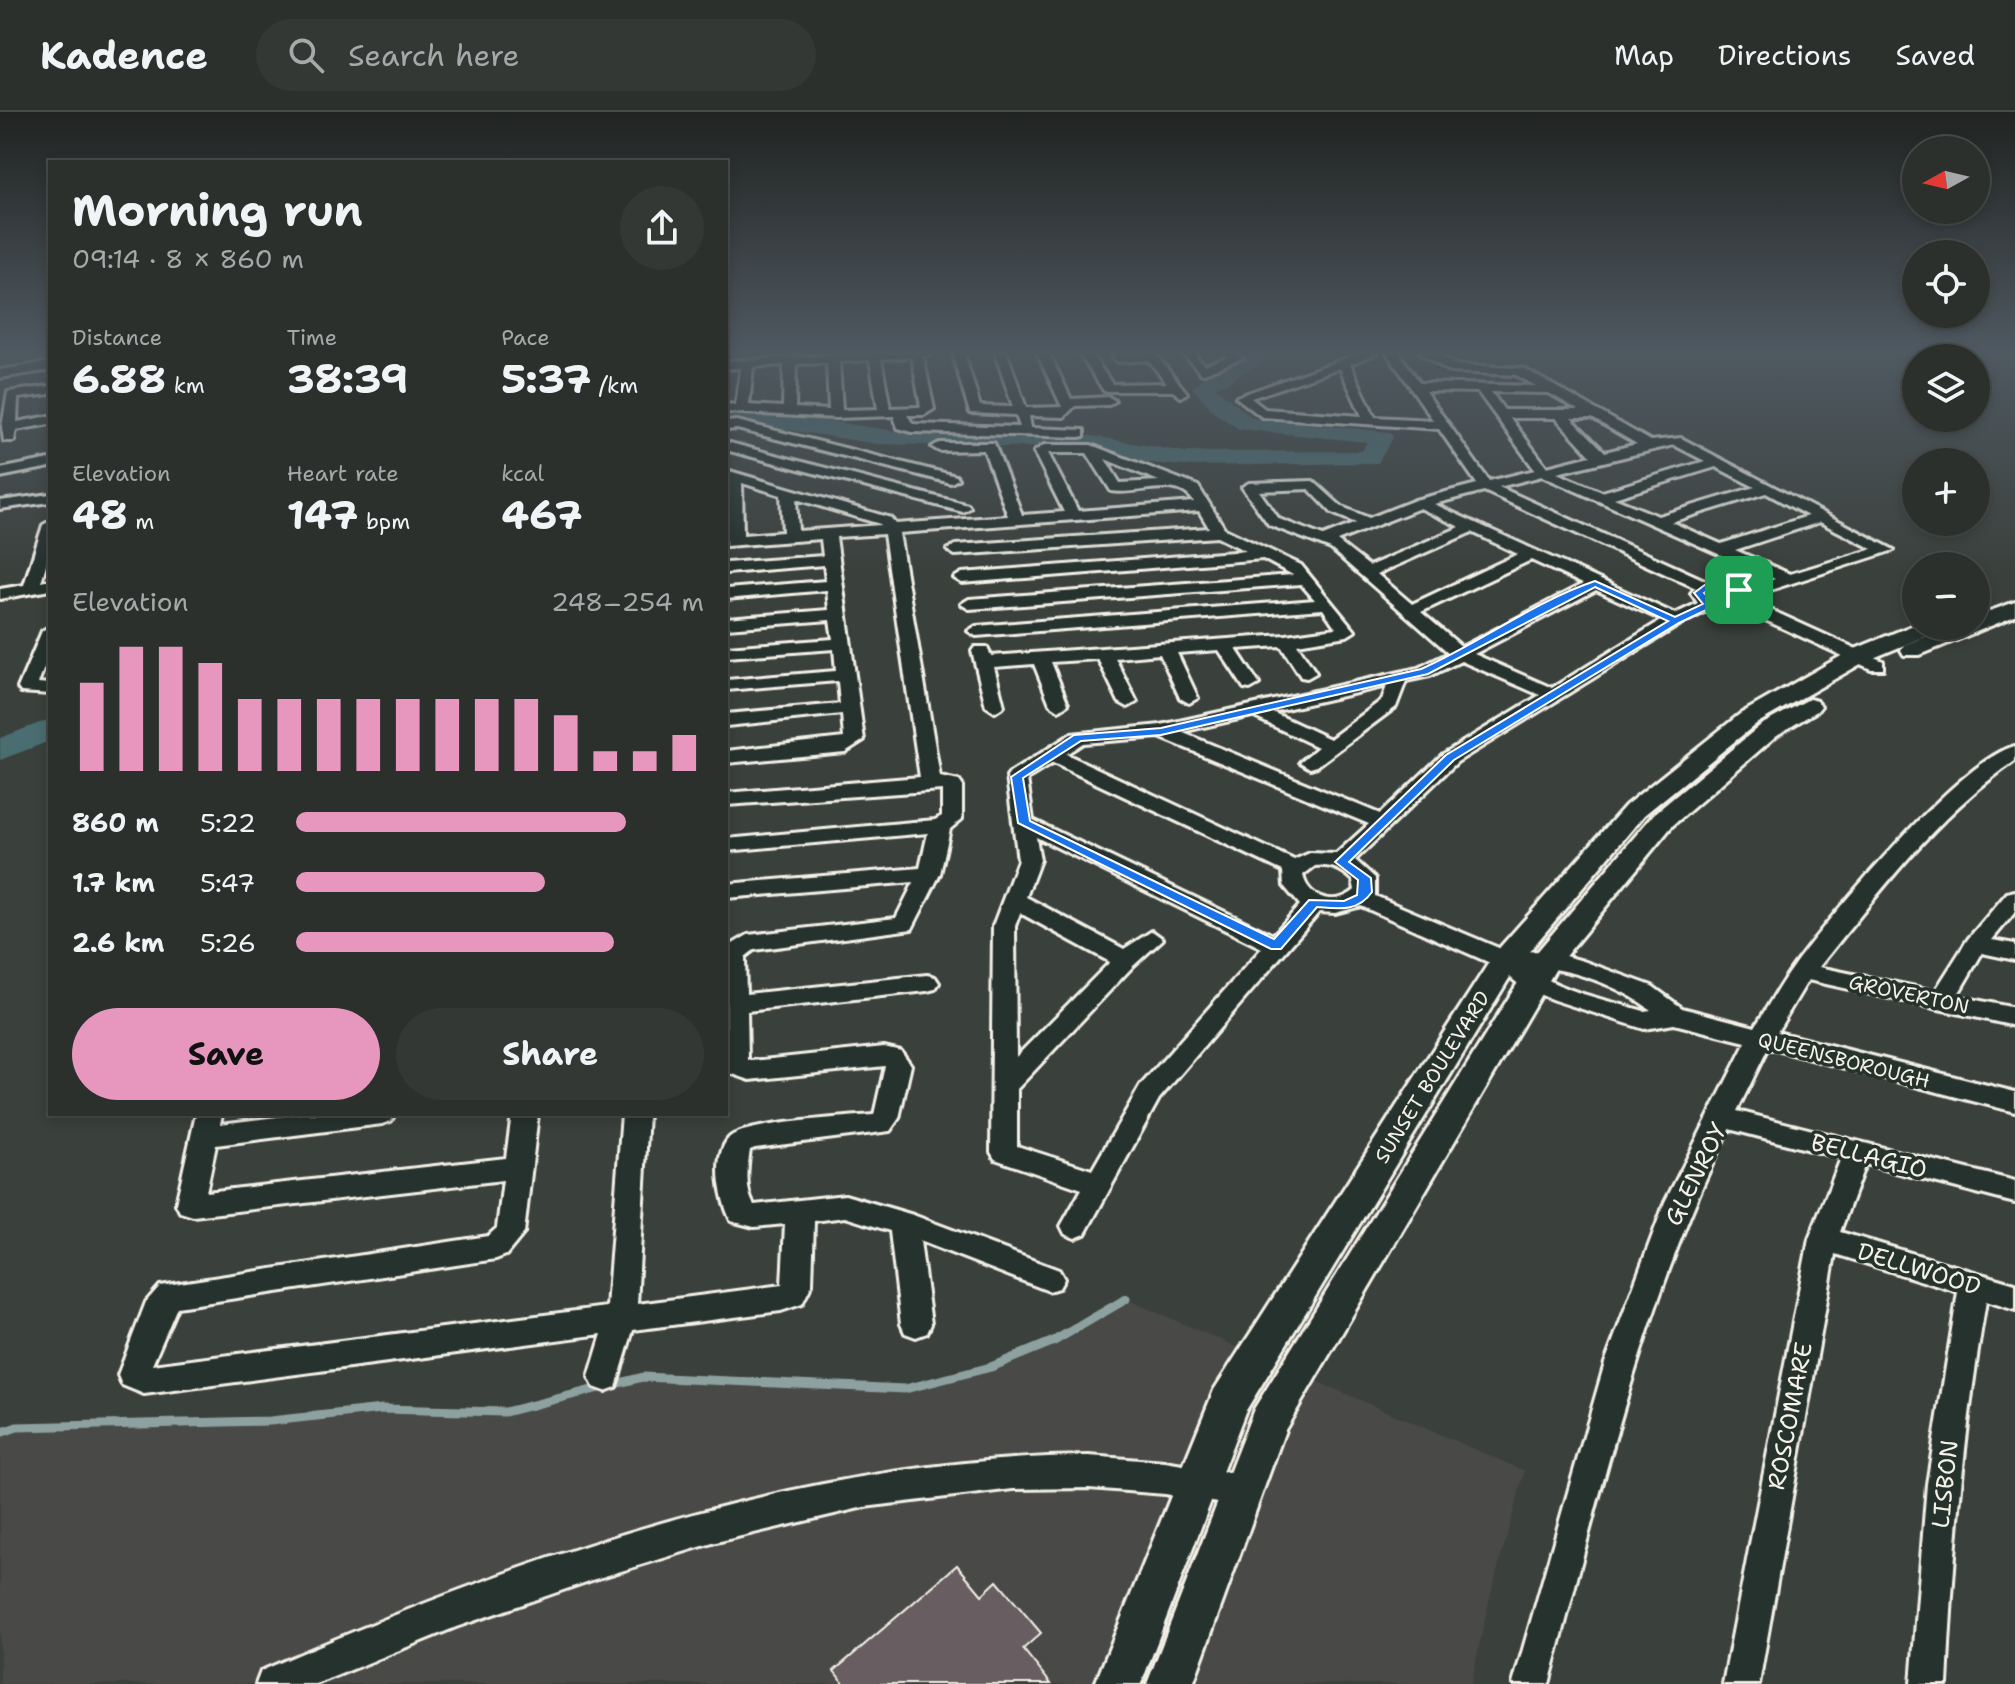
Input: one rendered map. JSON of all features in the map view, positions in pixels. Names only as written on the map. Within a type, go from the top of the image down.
[{"type":"main road","points":[[1990,602],[2015,593]]},
{"type":"main road","name":"SUNSET BOULEVARD","points":[[1990,618],[2015,608]]},
{"type":"main road","name":"SUNSET BOULEVARD","points":[[1118,1684],[1228,1403],[1528,967],[1663,820],[1769,730],[1867,660],[1904,640]]},
{"type":"main road","name":"SUNSET BOULEVARD","points":[[1867,660],[1928,640]]},
{"type":"main road","name":"SUNSET BOULEVARD","points":[[1170,1684],[1268,1422],[1528,967]]},
{"type":"street","points":[[9,426],[9,432],[28,426]]},
{"type":"street","points":[[742,426],[951,479]]},
{"type":"street","points":[[907,426],[1079,433]]},
{"type":"street","points":[[1026,426],[1027,431]]},
{"type":"street","points":[[1323,541],[1420,503],[1485,486],[1604,457],[1649,445],[1676,441],[1886,550],[1788,579],[1749,600],[1737,611],[1485,486],[1445,426]]},
{"type":"street","points":[[1509,426],[1544,472],[1788,579]]},
{"type":"street","points":[[1571,426],[1594,452],[1604,457]]},
{"type":"street","points":[[1616,426],[1649,445]]},
{"type":"street","points":[[970,524],[939,446],[989,446],[1017,520]]},
{"type":"street","points":[[728,447],[963,508]]},
{"type":"street","points":[[757,482],[823,447]]},
{"type":"street","points":[[984,662],[1286,640],[1347,631],[1328,604],[1295,568],[1219,532],[1193,489],[1182,484],[1085,447],[1054,448],[1041,452],[1073,516]]},
{"type":"street","points":[[1094,453],[1116,488],[1182,484]]},
{"type":"street","points":[[1601,497],[1718,462]]},
{"type":"street","points":[[0,473],[48,463]]},
{"type":"street","points":[[931,782],[891,530],[879,516],[731,475],[730,540],[891,530],[948,526],[1202,506]]},
{"type":"street","points":[[1369,523],[1337,510],[1313,485],[1249,487],[1274,522],[1336,546],[1461,655],[1552,694]]},
{"type":"street","points":[[1658,521],[1768,488]]},
{"type":"street","points":[[788,492],[791,536]]},
{"type":"street","points":[[0,505],[48,498]]},
{"type":"street","points":[[1420,503],[1675,620]]},
{"type":"street","points":[[1722,549],[1822,516]]},
{"type":"street","points":[[948,526],[995,706]]},
{"type":"street","points":[[1366,573],[1472,527]]},
{"type":"street","points":[[31,588],[48,532]]},
{"type":"street","points":[[955,550],[1219,532]]},
{"type":"street","points":[[728,757],[851,744],[854,740],[828,534]]},
{"type":"street","points":[[962,578],[1263,554]]},
{"type":"street","points":[[1412,610],[1530,554]]},
{"type":"street","points":[[728,568],[833,560]]},
{"type":"street","points":[[969,604],[1305,579]]},
{"type":"street","points":[[1100,1184],[1004,1152],[1004,926],[1029,860],[1017,777],[1078,738],[1161,731],[1424,672],[1461,655],[1523,618],[1595,584]]},
{"type":"street","points":[[0,594],[48,585]]},
{"type":"street","points":[[728,594],[835,585]]},
{"type":"street","points":[[1341,862],[1450,758],[1675,620],[1708,596]]},
{"type":"street","points":[[1749,600],[1867,660]]},
{"type":"street","points":[[976,631],[1328,604]]},
{"type":"street","points":[[728,623],[839,614]]},
{"type":"street","points":[[1286,640],[1307,673]]},
{"type":"street","points":[[728,652],[843,643]]},
{"type":"street","points":[[1224,644],[1250,684]]},
{"type":"street","points":[[1166,649],[1189,698]]},
{"type":"street","points":[[1104,653],[1128,702]]},
{"type":"street","points":[[44,658],[27,688],[48,689]]},
{"type":"street","points":[[1040,658],[1059,704]]},
{"type":"street","points":[[728,685],[847,675]]},
{"type":"street","points":[[1310,762],[1390,703],[1399,677]]},
{"type":"street","points":[[728,720],[851,708]]},
{"type":"street","points":[[1254,710],[1330,746]]},
{"type":"street","points":[[1161,731],[1382,822]]},
{"type":"street","name":"GLENROY","points":[[1531,1684],[1620,1363],[1679,1202],[1724,1118],[1761,1038],[1802,971],[1912,839],[1971,782],[2015,752]]},
{"type":"street","points":[[1052,755],[1295,868]]},
{"type":"street","points":[[728,799],[931,782],[952,785],[952,819],[940,826],[728,845]]},
{"type":"street","points":[[1024,823],[1276,946]]},
{"type":"street","points":[[940,826],[929,874],[904,924],[738,947],[733,954],[731,1005],[736,1065],[742,1069],[884,1056],[892,1057],[898,1065],[886,1118],[881,1124],[751,1138],[739,1144],[734,1155],[736,1203],[741,1213],[754,1216],[845,1206],[903,1223],[1049,1279]]},
{"type":"street","points":[[1310,860],[1341,862],[1364,878],[1366,892],[1346,906],[1314,903],[1296,890],[1292,883],[1295,868],[1310,860]]},
{"type":"street","points":[[728,891],[929,874]]},
{"type":"street","name":"QUEENSBOROUGH","points":[[1361,898],[1528,967],[1644,1020],[1674,1015],[2015,1102]]},
{"type":"street","points":[[1941,1002],[1976,944],[2015,898]]},
{"type":"street","points":[[1014,900],[1125,960]]},
{"type":"street","points":[[1075,1226],[1150,1092],[1314,903]]},
{"type":"street","points":[[1003,1087],[1125,960],[1152,939]]},
{"type":"street","points":[[1976,944],[2015,952]]},
{"type":"street","name":"GROVERTON","points":[[1802,971],[2015,1017]]},
{"type":"street","points":[[731,1005],[927,983]]},
{"type":"street","points":[[350,1116],[208,1125],[190,1204],[519,1167]]},
{"type":"street","points":[[525,1116],[510,1233],[496,1247],[170,1295],[161,1302],[133,1375],[144,1380],[792,1295],[797,1284],[800,1210]]},
{"type":"street","points":[[605,1377],[621,1319],[635,1116]]},
{"type":"street","name":"BELLAGIO","points":[[1724,1118],[2015,1192]]},
{"type":"street","name":"ROSCOMARE","points":[[1741,1684],[1823,1239],[1856,1153]]},
{"type":"street","points":[[903,1223],[916,1324]]},
{"type":"street","name":"DELLWOOD","points":[[1823,1239],[2015,1297]]},
{"type":"street","name":"LISBON","points":[[1929,1684],[1933,1596],[1956,1379],[1974,1285]]},
{"type":"street","points":[[274,1684],[393,1631],[554,1573],[706,1527],[850,1491],[921,1479],[1096,1470],[1197,1482],[1242,1491]]},
{"type":"shaded area","points":[[1126,1299],[1525,1471],[1489,1601],[1471,1684],[0,1684],[0,1433],[17,1427],[270,1421],[382,1409],[505,1412],[643,1377],[908,1392],[991,1367],[1054,1341]]},
{"type":"building","points":[[957,1565],[982,1595],[997,1581],[1041,1633],[1023,1649],[1051,1684],[844,1684],[834,1671]]},
{"type":"waterway","points":[[814,426],[877,437],[928,440],[1080,441],[1149,456],[1238,460],[1370,458],[1381,437],[1271,426]]},
{"type":"waterway","points":[[0,750],[48,730]]},
{"type":"waterway","points":[[0,1433],[17,1427],[270,1421],[382,1409],[505,1412],[643,1377],[905,1389],[991,1367],[1054,1341],[1126,1299]]},
{"type":"route","points":[[1739,590],[1721,586],[1701,589],[1700,597],[1709,604],[1675,620],[1595,584],[1553,602],[1461,655],[1424,672],[1161,731],[1078,738],[1017,777],[1024,823],[1276,946],[1314,903],[1346,906],[1361,898],[1367,886],[1364,878],[1351,866],[1341,862],[1450,758],[1675,620],[1709,604],[1737,611],[1752,608],[1755,601],[1739,590]]}]
